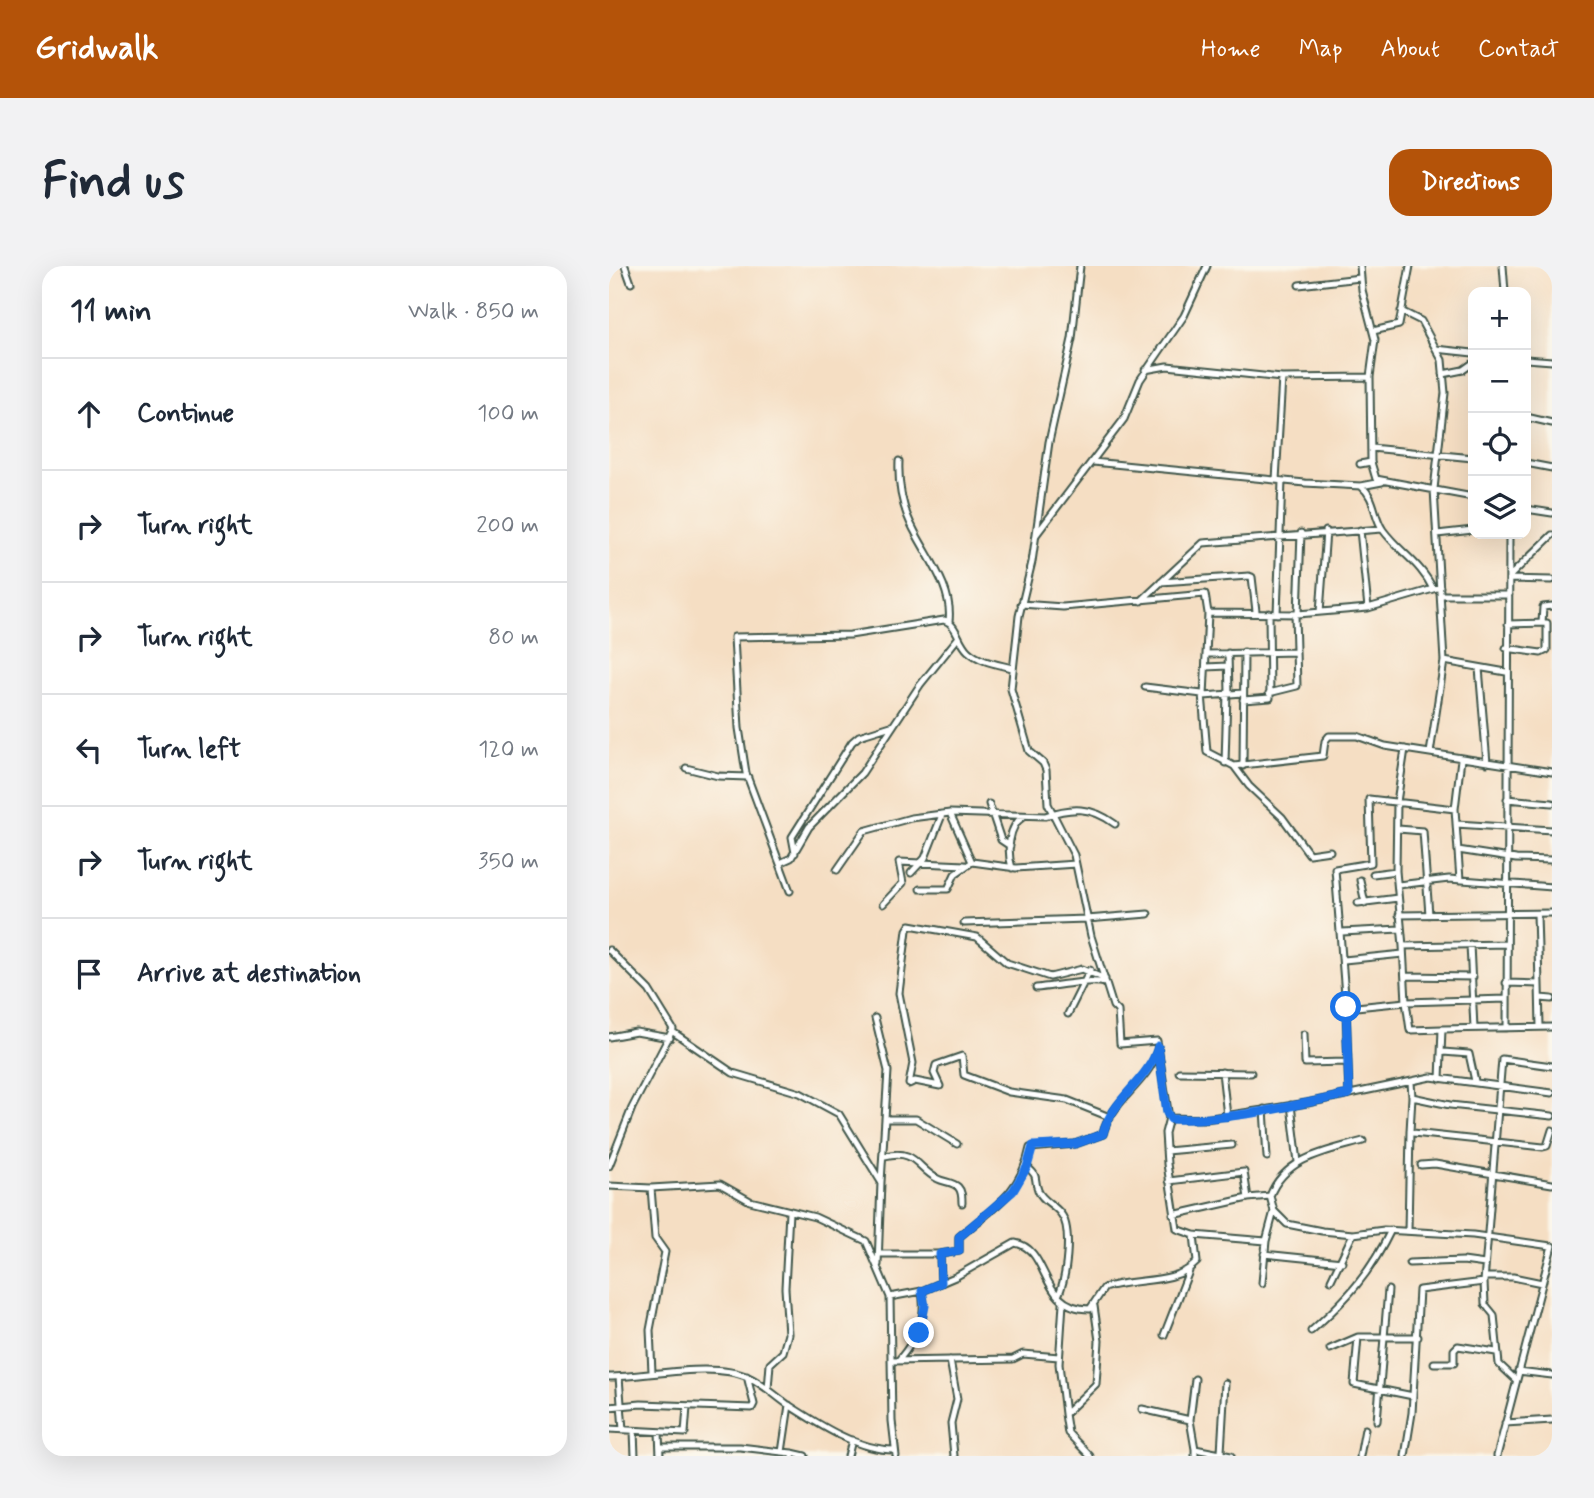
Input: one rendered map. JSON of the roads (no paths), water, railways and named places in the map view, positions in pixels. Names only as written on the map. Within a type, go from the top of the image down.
[{"type":"street","points":[[625,266],[631,282]]},
{"type":"street","points":[[1080,266],[1072,338],[1049,442],[1036,535],[1021,604],[1011,689],[1029,751],[1033,758],[1043,763],[1046,770],[1048,804],[1076,864],[1087,919],[1105,981],[1118,1011],[1120,1044],[1157,1041],[1169,1118],[1166,1151],[1177,1229],[1194,1235],[1266,1241]]},
{"type":"street","points":[[1036,535],[1124,419],[1145,370],[1184,316],[1207,266]]},
{"type":"street","points":[[1360,266],[1360,278],[1373,331],[1370,377],[1371,462],[1376,480],[1468,496]]},
{"type":"street","points":[[1373,331],[1399,325],[1410,266]]},
{"type":"street","points":[[1503,266],[1505,287]]},
{"type":"street","points":[[1299,285],[1360,278]]},
{"type":"street","points":[[1401,311],[1421,321],[1442,360],[1445,393],[1434,489],[1444,661],[1430,753]]},
{"type":"street","points":[[1436,349],[1468,352]]},
{"type":"street","points":[[1531,359],[1552,361]]},
{"type":"street","points":[[1145,370],[1167,366],[1282,378],[1370,377]]},
{"type":"street","points":[[1443,374],[1468,366]]},
{"type":"street","points":[[1277,614],[1282,378]]},
{"type":"street","points":[[1531,418],[1552,423]]},
{"type":"street","points":[[1371,448],[1468,457]]},
{"type":"street","points":[[899,461],[899,484],[905,507],[941,582],[949,608],[949,621],[958,638],[978,658],[1012,667]]},
{"type":"street","points":[[1092,462],[1361,486],[1382,482]]},
{"type":"street","points":[[1360,464],[1371,462]]},
{"type":"street","points":[[1531,465],[1552,468]]},
{"type":"street","points":[[1361,486],[1370,494],[1382,529],[1419,565],[1433,589]]},
{"type":"street","points":[[1531,510],[1552,513]]},
{"type":"street","points":[[1141,601],[1203,543],[1301,533],[1382,529]]},
{"type":"street","points":[[1360,530],[1367,608]]},
{"type":"street","points":[[1320,612],[1327,531]]},
{"type":"street","points":[[1437,534],[1468,531]]},
{"type":"street","points":[[1269,693],[1295,689],[1301,533]]},
{"type":"street","points":[[1510,578],[1552,536]]},
{"type":"street","points":[[1507,1028],[1506,648],[1509,539]]},
{"type":"street","points":[[1161,582],[1252,576],[1256,611]]},
{"type":"street","points":[[1510,578],[1552,580]]},
{"type":"street","points":[[1176,581],[1177,598]]},
{"type":"street","points":[[1208,613],[1256,611],[1297,614],[1367,608],[1440,587]]},
{"type":"street","points":[[1021,604],[1062,607],[1205,594],[1208,613],[1204,696],[1207,752],[1234,766],[1323,756],[1325,741],[1335,735],[1357,736],[1405,749],[1506,767],[1552,772]]},
{"type":"street","points":[[1442,595],[1509,595]]},
{"type":"street","points":[[1542,623],[1543,607],[1552,606]]},
{"type":"street","points":[[1243,701],[1268,701],[1269,613]]},
{"type":"street","points":[[790,891],[748,777],[739,728],[734,637],[850,635],[937,619],[949,621]]},
{"type":"street","points":[[1506,648],[1544,653],[1547,649],[1547,623],[1507,624]]},
{"type":"street","points":[[780,863],[791,858],[809,827],[862,773],[920,685],[958,638]]},
{"type":"street","points":[[1243,766],[1244,652]]},
{"type":"street","points":[[1207,654],[1296,652]]},
{"type":"street","points":[[1225,763],[1228,653]]},
{"type":"street","points":[[1444,661],[1506,672]]},
{"type":"street","points":[[1206,667],[1228,666]]},
{"type":"street","points":[[1479,668],[1487,763]]},
{"type":"street","points":[[1145,687],[1196,691],[1204,696],[1243,693]]},
{"type":"street","points":[[795,853],[792,836],[843,752],[859,736],[891,726]]},
{"type":"street","points":[[1405,749],[1397,802],[1396,871],[1410,1030],[1552,1027]]},
{"type":"street","points":[[1460,880],[1455,809],[1461,759]]},
{"type":"street","points":[[1234,766],[1249,786],[1282,817],[1310,854],[1330,852]]},
{"type":"street","points":[[686,768],[718,776],[748,777]]},
{"type":"street","points":[[1349,1094],[1344,960],[1335,869],[1371,863],[1369,799],[1455,809]]},
{"type":"street","points":[[1507,799],[1552,803]]},
{"type":"street","points":[[989,804],[1001,840],[1010,846]]},
{"type":"street","points":[[837,870],[864,831],[921,816],[950,813],[1024,815],[1081,808],[1115,824]]},
{"type":"street","points":[[950,813],[972,862]]},
{"type":"street","points":[[911,873],[920,864],[941,815]]},
{"type":"street","points":[[1011,868],[1008,856],[1015,824],[1024,815]]},
{"type":"street","points":[[1456,824],[1508,825],[1552,830]]},
{"type":"street","points":[[1398,829],[1423,831],[1429,915]]},
{"type":"street","points":[[1458,850],[1507,858],[1552,860]]},
{"type":"street","points":[[883,904],[903,883],[899,862],[965,865]]},
{"type":"street","points":[[921,889],[948,888],[955,874],[972,862],[1011,868],[1076,864]]},
{"type":"street","points":[[1373,874],[1396,871]]},
{"type":"street","points":[[1360,880],[1361,903],[1398,898]]},
{"type":"street","points":[[1398,885],[1460,880],[1552,887]]},
{"type":"street","points":[[1399,915],[1506,916],[1552,913]]},
{"type":"street","points":[[964,923],[1148,914]]},
{"type":"street","points":[[1537,914],[1540,1027]]},
{"type":"street","points":[[1105,981],[1090,970],[1069,971],[1050,977],[1007,963],[977,937],[910,925],[907,930],[899,993],[912,1063],[909,1084],[915,1081],[940,1086],[934,1073],[936,1065],[963,1056],[964,1075],[1009,1093],[1066,1100],[1107,1116]]},
{"type":"street","points":[[1342,932],[1400,929]]},
{"type":"street","points":[[1470,944],[1474,1028]]},
{"type":"street","points":[[1403,946],[1507,944]]},
{"type":"street","points":[[609,950],[649,990],[672,1025],[671,1035],[632,1108],[609,1166]]},
{"type":"street","points":[[1344,960],[1403,954]]},
{"type":"street","points":[[1068,1014],[1090,970]]},
{"type":"street","points":[[1405,976],[1472,977]]},
{"type":"street","points":[[1036,988],[1105,981]]},
{"type":"street","points":[[1506,983],[1539,984]]},
{"type":"street","points":[[1346,1007],[1506,999]]},
{"type":"street","points":[[1540,999],[1552,999]]},
{"type":"street","points":[[875,1018],[888,1071],[878,1265]]},
{"type":"street","points":[[1440,1079],[1442,1029]]},
{"type":"street","points":[[609,1037],[636,1032],[671,1035],[733,1073],[791,1090],[830,1107],[839,1114],[881,1182]]},
{"type":"street","points":[[1304,1034],[1305,1063],[1346,1062]]},
{"type":"street","points":[[879,1254],[940,1254],[959,1251],[959,1237],[1013,1191],[1027,1167],[1033,1146],[1075,1144],[1103,1134],[1107,1116],[1136,1088],[1155,1058],[1158,1046]]},
{"type":"street","points":[[1443,1052],[1469,1054],[1475,1081]]},
{"type":"street","points":[[1516,1380],[1499,1364],[1494,1315],[1485,1304],[1484,1280],[1491,1174],[1502,1059],[1552,1066]]},
{"type":"street","points":[[1179,1072],[1251,1073]]},
{"type":"street","points":[[1222,1072],[1227,1116]]},
{"type":"street","points":[[1169,1118],[1205,1119],[1227,1116],[1431,1077],[1552,1093]]},
{"type":"street","points":[[1408,1231],[1411,1082]]},
{"type":"street","points":[[1412,1097],[1450,1105],[1552,1116]]},
{"type":"street","points":[[1291,1105],[1298,1162]]},
{"type":"street","points":[[1264,1109],[1267,1157]]},
{"type":"street","points":[[887,1119],[916,1119],[957,1144]]},
{"type":"street","points":[[1410,1131],[1549,1148],[1552,1130]]},
{"type":"street","points":[[1262,1283],[1266,1241],[1274,1211],[1270,1196],[1275,1183],[1298,1162],[1363,1141]]},
{"type":"street","points":[[1166,1151],[1232,1145]]},
{"type":"street","points":[[885,1156],[899,1155],[917,1160],[932,1175],[956,1184],[962,1203]]},
{"type":"street","points":[[1420,1165],[1435,1164],[1552,1184]]},
{"type":"street","points":[[1027,1167],[1038,1177],[1040,1193],[1061,1214],[1066,1224],[1063,1285],[1058,1296]]},
{"type":"street","points":[[1169,1181],[1241,1171],[1244,1172],[1248,1198]]},
{"type":"street","points":[[609,1186],[651,1188],[720,1184],[750,1201],[815,1217],[866,1241],[890,1297],[895,1453],[852,1440],[789,1405],[747,1376],[730,1372],[653,1372],[609,1377]]},
{"type":"street","points":[[651,1188],[655,1237],[666,1252],[650,1330],[653,1372]]},
{"type":"street","points":[[1173,1214],[1270,1196]]},
{"type":"street","points":[[1274,1211],[1290,1225],[1353,1234],[1391,1230],[1488,1236],[1552,1245],[1497,1456]]},
{"type":"street","points":[[768,1389],[771,1364],[783,1352],[788,1334],[785,1288],[789,1212]]},
{"type":"street","points":[[1311,1331],[1340,1306],[1375,1264],[1391,1230]]},
{"type":"street","points":[[1331,1280],[1342,1262],[1353,1234]]},
{"type":"street","points":[[1164,1335],[1189,1271],[1197,1262],[1194,1235]]},
{"type":"street","points":[[890,1297],[922,1291],[941,1283],[1015,1243],[1030,1249],[1063,1303],[1078,1309],[1094,1306]]},
{"type":"street","points":[[940,1254],[941,1283]]},
{"type":"street","points":[[1264,1254],[1342,1262]]},
{"type":"street","points":[[1409,1264],[1463,1261],[1485,1264]]},
{"type":"street","points":[[1065,1414],[1096,1384],[1099,1341],[1094,1306],[1104,1288],[1146,1282],[1189,1271]]},
{"type":"street","points":[[1405,1456],[1418,1337],[1419,1290],[1513,1277],[1542,1283]]},
{"type":"street","points":[[1377,1421],[1387,1336],[1388,1290]]},
{"type":"street","points":[[898,1361],[919,1333],[925,1306],[922,1291]]},
{"type":"street","points":[[1063,1303],[1059,1357],[1068,1433],[1090,1456]]},
{"type":"street","points":[[1330,1349],[1358,1337],[1418,1337]]},
{"type":"street","points":[[1358,1337],[1354,1384],[1380,1392],[1413,1396]]},
{"type":"street","points":[[1434,1363],[1454,1363],[1454,1350],[1458,1346],[1496,1352]]},
{"type":"street","points":[[891,1361],[1013,1359],[1023,1354],[1059,1357]]},
{"type":"street","points":[[950,1360],[957,1399],[951,1423],[954,1456]]},
{"type":"street","points":[[1518,1370],[1552,1375]]},
{"type":"street","points":[[609,1407],[641,1404],[752,1408],[754,1404],[747,1376]]},
{"type":"street","points":[[619,1377],[623,1430]]},
{"type":"street","points":[[1195,1379],[1190,1420],[1195,1453],[1221,1452],[1231,1456]]},
{"type":"street","points":[[1221,1452],[1225,1383]]},
{"type":"street","points":[[782,1452],[789,1405]]},
{"type":"street","points":[[609,1429],[685,1433],[687,1407]]},
{"type":"street","points":[[1142,1409],[1190,1420]]},
{"type":"street","points":[[1505,1423],[1552,1420]]},
{"type":"street","points":[[1360,1456],[1366,1429]]},
{"type":"street","points":[[634,1430],[635,1456]]},
{"type":"street","points":[[659,1432],[660,1456]]},
{"type":"street","points":[[848,1456],[852,1440]]},
{"type":"street","points":[[660,1447],[740,1447],[766,1453],[782,1452],[805,1456]]},
{"type":"street","points":[[739,1456],[740,1447]]}]
